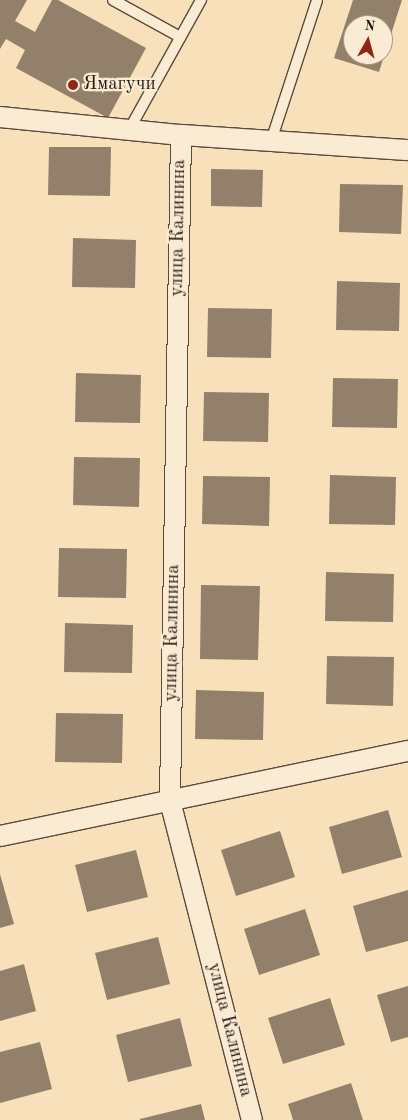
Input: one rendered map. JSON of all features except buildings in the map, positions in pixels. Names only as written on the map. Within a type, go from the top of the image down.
[{"type":"street","points":[[0,117],[180,136],[408,150]]},
{"type":"street","name":"улица Калинина","points":[[180,136],[170,801],[252,1120]]},
{"type":"street","points":[[0,836],[408,751]]},
{"type":"lane","points":[[113,0],[180,37]]},
{"type":"lane","points":[[130,130],[201,0]]},
{"type":"lane","points":[[271,141],[317,0]]},
{"type":"place","name":"Ямагучи","points":[[73,85]]}]
